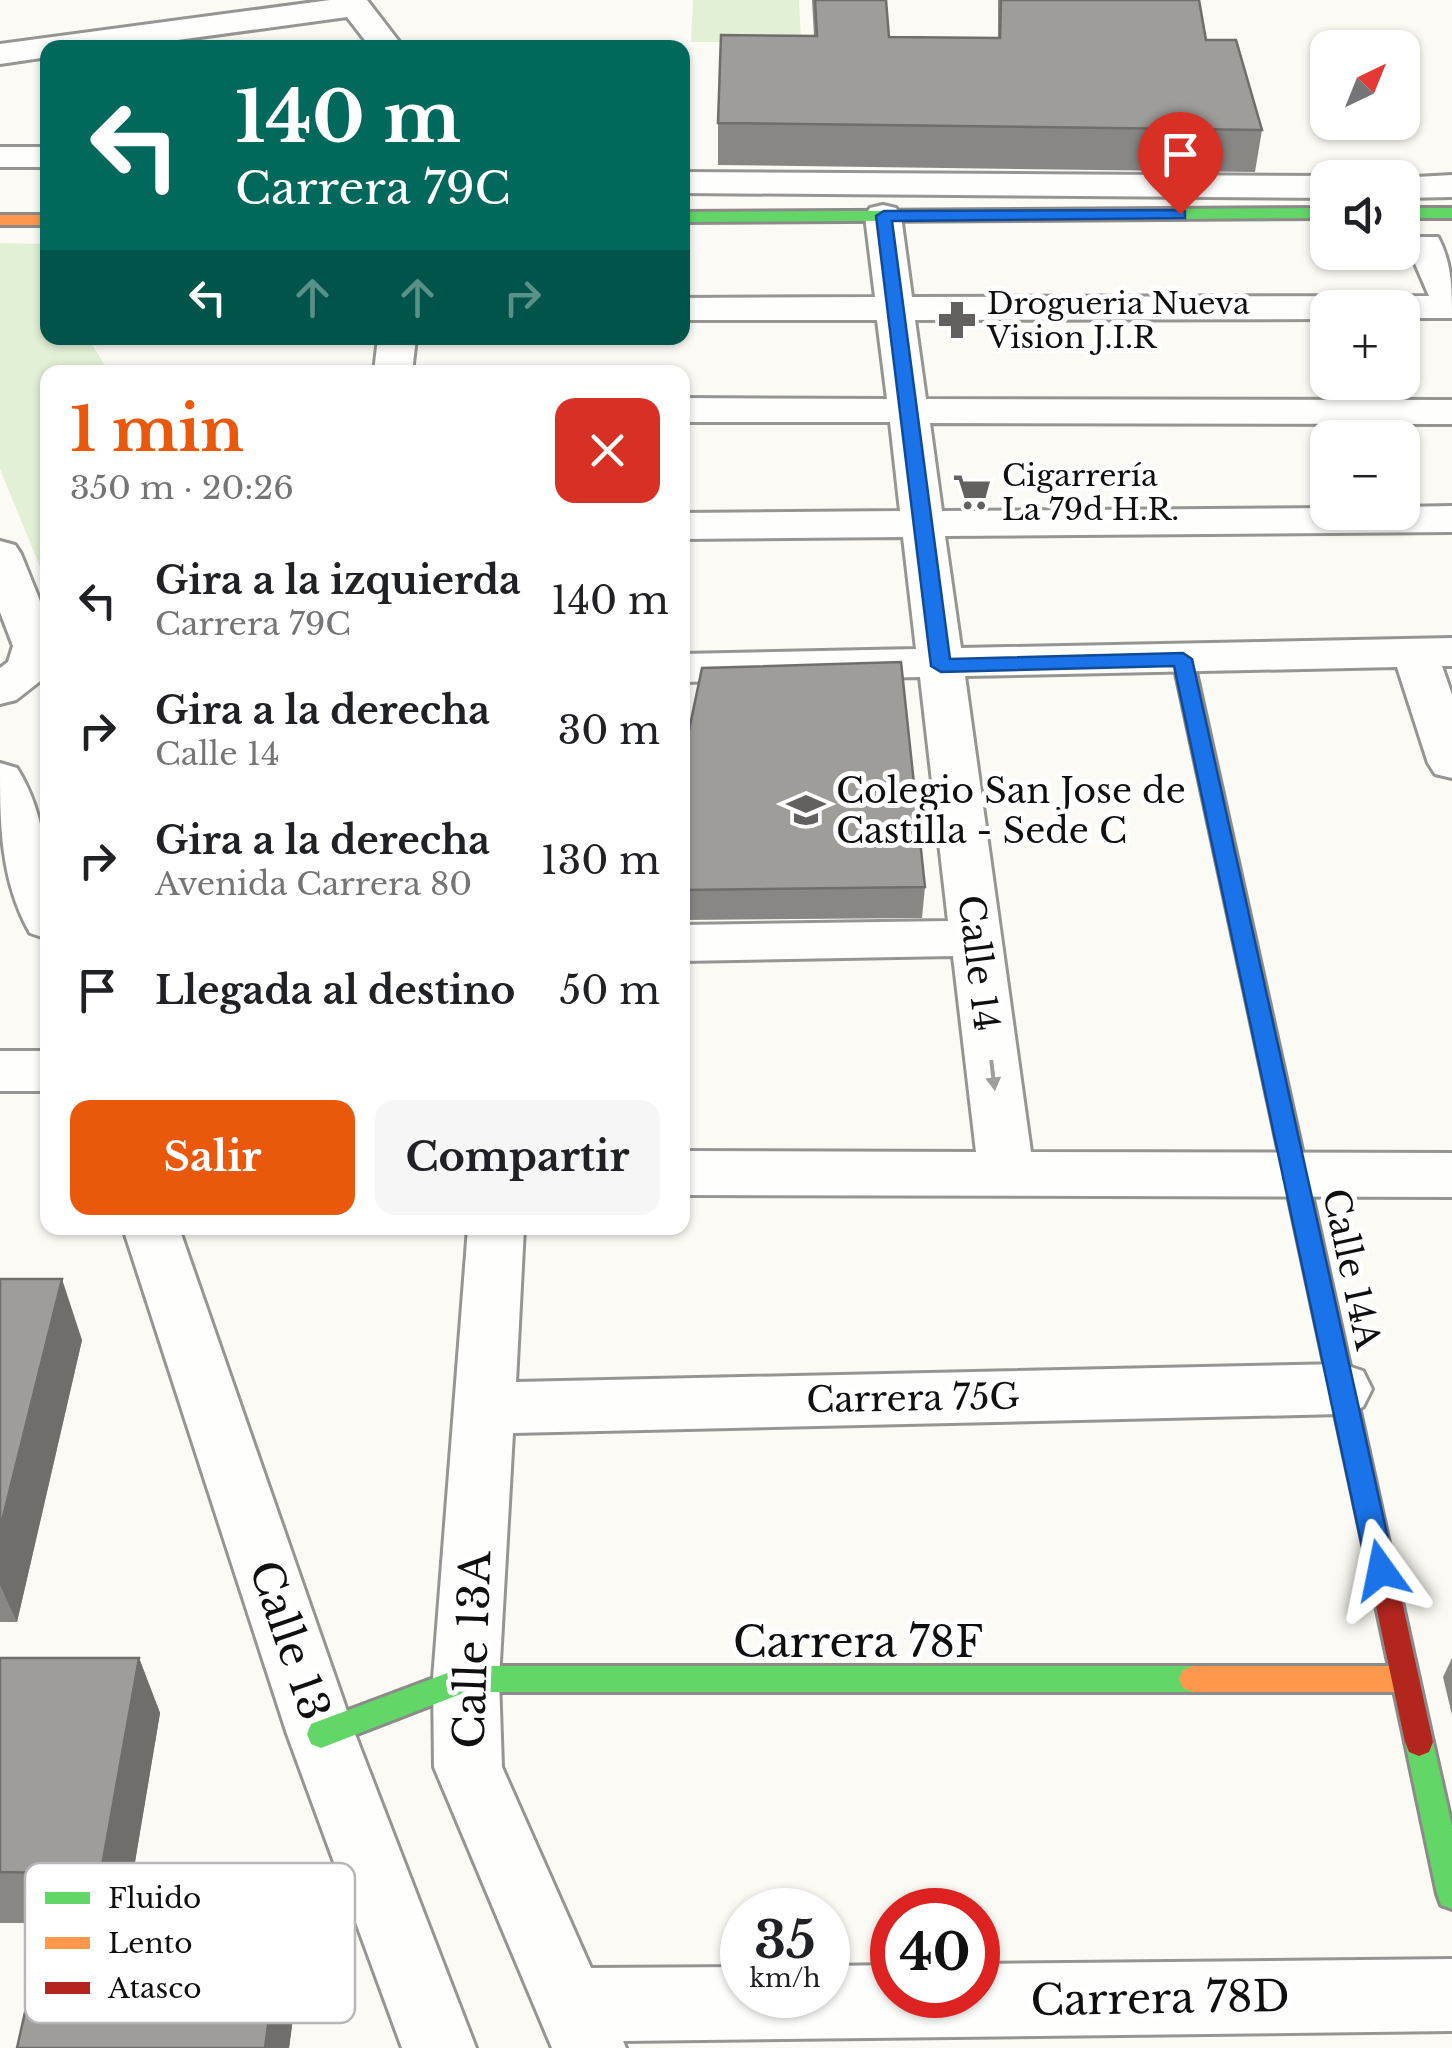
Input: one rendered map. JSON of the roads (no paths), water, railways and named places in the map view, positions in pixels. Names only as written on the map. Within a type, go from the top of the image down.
[{"type":"street","points":[[97,40],[352,3],[382,40]]},
{"type":"street","points":[[0,54],[40,48]]},
{"type":"street","points":[[0,157],[40,158]]},
{"type":"street","points":[[690,182],[1310,186]]},
{"type":"street","points":[[1420,186],[1452,186]]},
{"type":"street","points":[[1420,213],[1452,213]]},
{"type":"street","points":[[690,217],[1310,214]]},
{"type":"street","name":"Calle 14","points":[[884,216],[1006,1174]]},
{"type":"street","points":[[0,220],[40,220]]},
{"type":"street","points":[[690,309],[1452,306],[1425,245]]},
{"type":"street","points":[[690,410],[1452,412]]},
{"type":"street","points":[[690,526],[1452,519]]},
{"type":"street","points":[[0,554],[35,646],[25,676]]},
{"type":"street","points":[[690,668],[941,666],[1434,652],[1452,762]]},
{"type":"street","name":"Calle 14A","points":[[1183,659],[1452,1894]]},
{"type":"street","points":[[0,779],[40,896]]},
{"type":"street","points":[[690,943],[976,938]]},
{"type":"street","points":[[0,1071],[40,1071]]},
{"type":"street","points":[[690,1174],[1452,1175]]},
{"type":"street","name":"Calle 13","points":[[152,1235],[322,1734],[439,2048]]},
{"type":"street","name":"Calle 13A","points":[[495,1235],[466,1679],[468,1767],[579,2026]]},
{"type":"street","name":"Carrera 75G","points":[[483,1408],[1342,1388]]},
{"type":"street","name":"Carrera 78F","points":[[322,1734],[466,1679],[1405,1679]]},
{"type":"street","name":"Carrera 78D","points":[[579,2026],[1452,1995]]},
{"type":"place","name":"Drogueria Nueva Vision J.I.R","points":[[957,320]]},
{"type":"place","name":"Cigarrería La 79d H.R.","points":[[972,492]]},
{"type":"place","name":"Colegio San Jose de Castilla - Sede C","points":[[806,810]]}]
